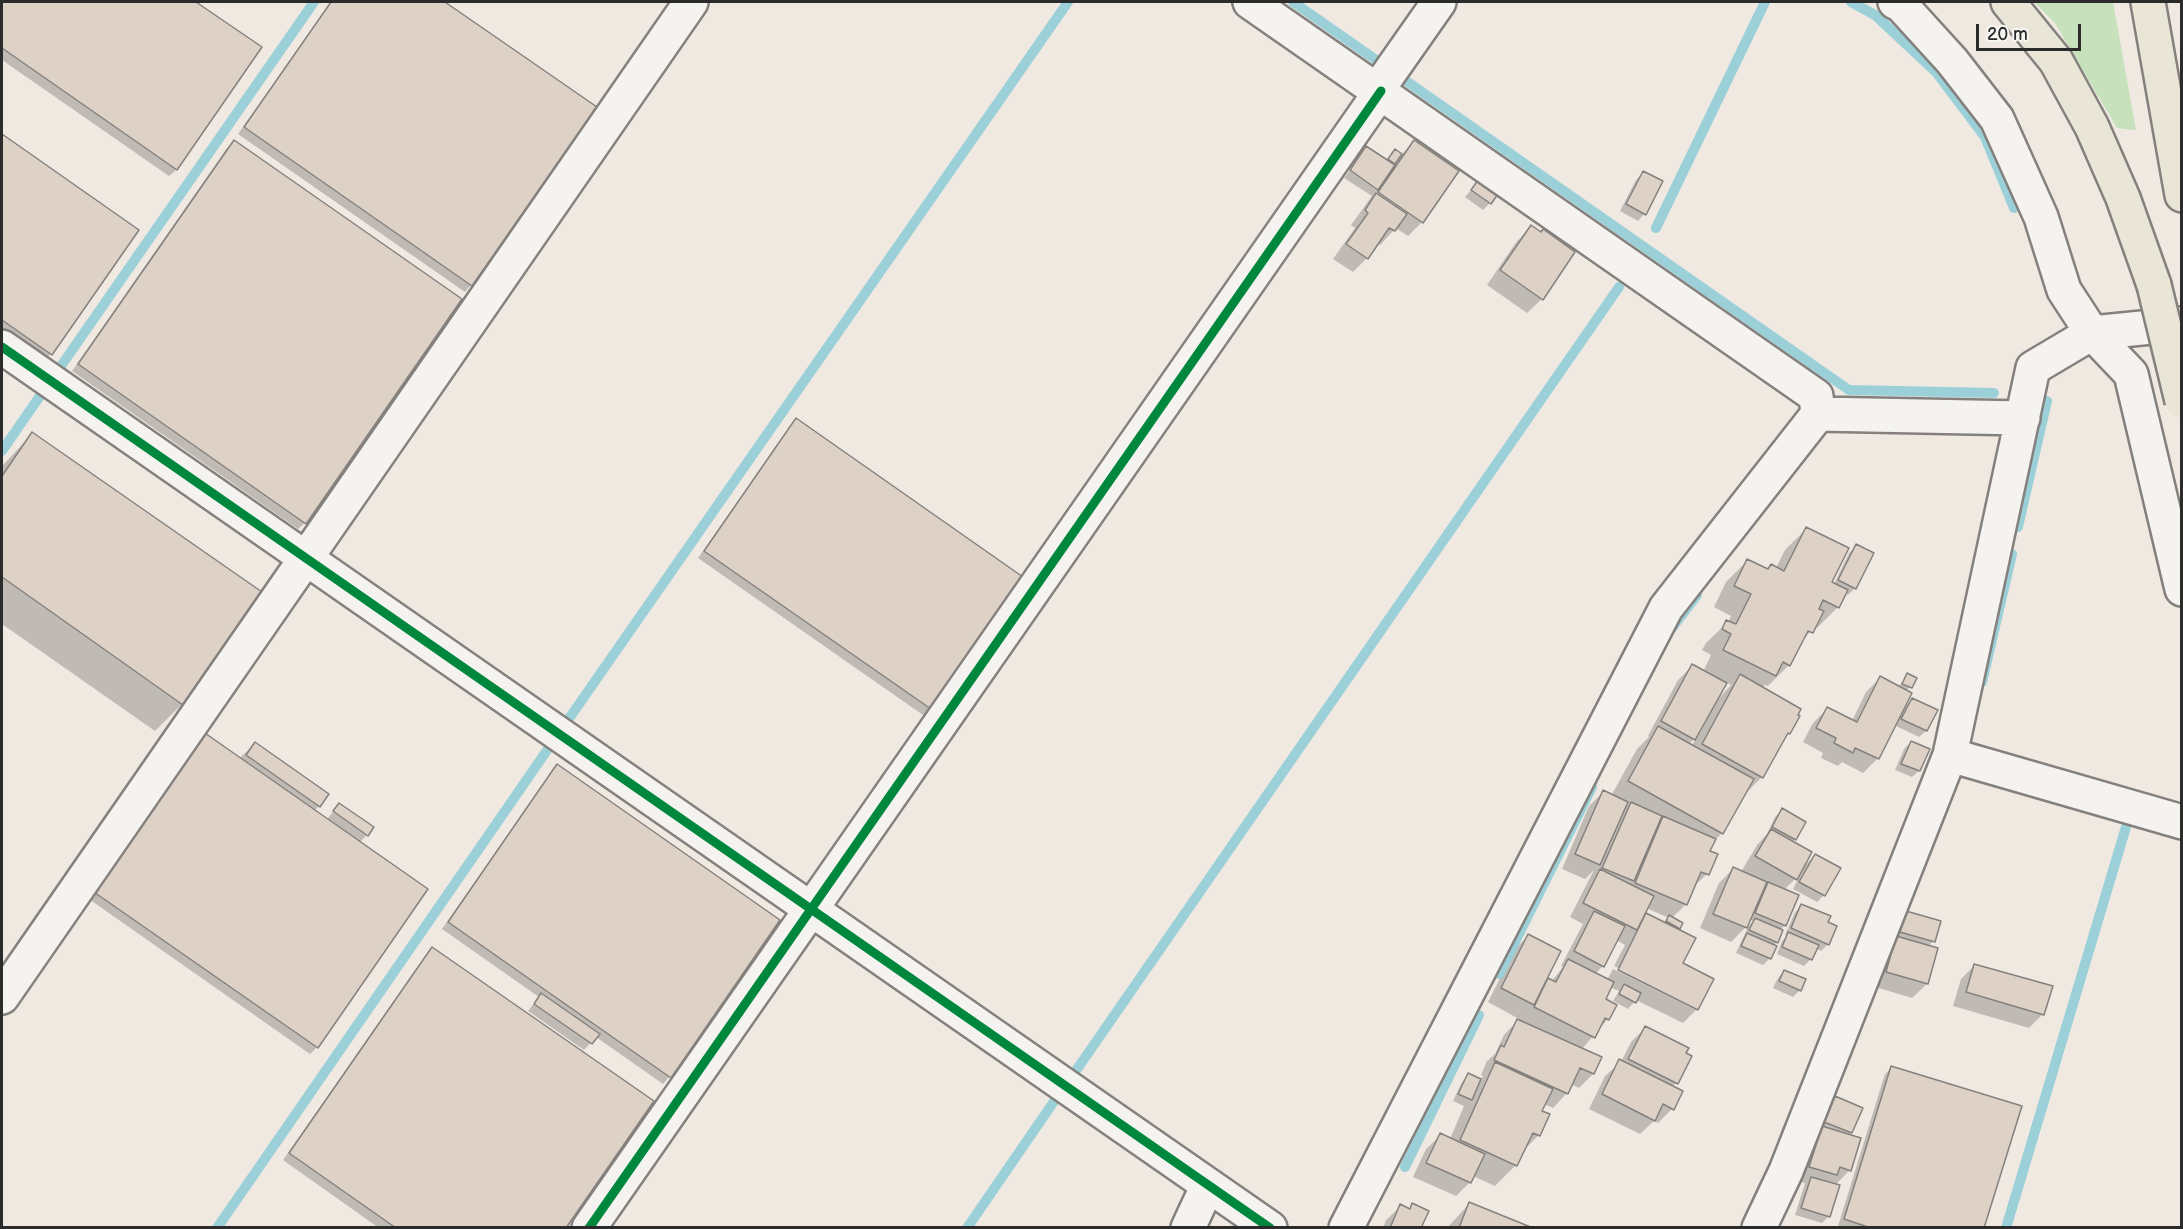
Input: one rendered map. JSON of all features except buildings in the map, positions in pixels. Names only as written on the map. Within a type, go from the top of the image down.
[{"type":"highway","points":[[2008,2],[2056,61],[2091,127],[2123,198],[2154,285],[2181,400]]},
{"type":"highway","points":[[2148,2],[2181,195]]},
{"type":"street","points":[[2,997],[691,2]]},
{"type":"street","points":[[1250,2],[1380,88],[1816,396],[1818,414],[1666,608],[1346,1227]]},
{"type":"street","points":[[589,1227],[1439,2]]},
{"type":"street","points":[[1895,2],[1952,61],[1997,119],[2041,217],[2064,290],[2092,333],[2131,374],[2181,589]]},
{"type":"street","points":[[1759,1227],[1786,1171],[1950,755],[2033,368],[2092,333],[2181,324]]},
{"type":"street","points":[[2,347],[1270,1227]]},
{"type":"street","points":[[1818,414],[2023,418]]},
{"type":"street","points":[[1950,755],[2181,822]]},
{"type":"street","points":[[1188,1227],[1208,1185]]},
{"type":"green space","points":[[2034,2],[2113,2],[2136,130],[2117,128],[2055,23]]},
{"type":"waterway","points":[[61,366],[314,2]]},
{"type":"waterway","points":[[568,720],[1068,2]]},
{"type":"waterway","points":[[1293,2],[1849,390],[1994,393]]},
{"type":"waterway","points":[[1656,228],[1765,2]]},
{"type":"waterway","points":[[1851,2],[1875,15],[1936,72],[1985,137],[2014,208]]},
{"type":"waterway","points":[[1075,1072],[1619,287]]},
{"type":"waterway","points":[[2,451],[42,393]]},
{"type":"waterway","points":[[2018,527],[2047,401]]},
{"type":"waterway","points":[[1982,682],[2012,554]]},
{"type":"waterway","points":[[1672,628],[1697,595]]},
{"type":"waterway","points":[[217,1228],[550,746]]},
{"type":"waterway","points":[[1499,974],[1592,787]]},
{"type":"waterway","points":[[2006,1228],[2126,827]]},
{"type":"waterway","points":[[1405,1167],[1479,1015]]},
{"type":"waterway","points":[[967,1228],[1057,1097]]},
{"type":"cycle path","points":[[589,1228],[1381,91]]},
{"type":"cycle path","points":[[2,347],[1270,1228]]}]
